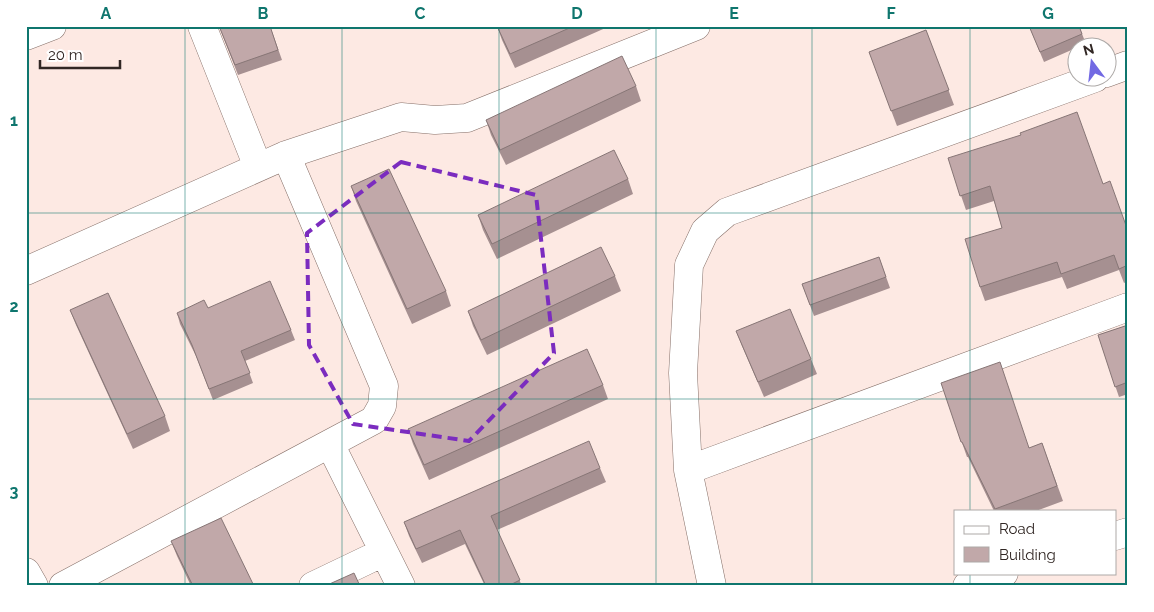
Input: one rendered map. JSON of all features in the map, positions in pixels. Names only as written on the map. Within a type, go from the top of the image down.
[{"type":"street","points":[[26,36],[52,26]]},
{"type":"street","points":[[202,26],[258,167]]},
{"type":"street","points":[[26,271],[286,155],[401,117],[435,120],[466,118],[696,26]]},
{"type":"street","points":[[1116,70],[1128,66]]},
{"type":"street","points":[[712,586],[688,470],[683,373],[689,265],[705,231],[727,212],[1068,88]]},
{"type":"street","points":[[63,586],[374,420],[382,406],[384,386],[286,155]]},
{"type":"street","points":[[688,470],[1128,308]]},
{"type":"street","points":[[330,444],[401,586]]},
{"type":"street","points":[[1116,536],[1128,532]]},
{"type":"street","points":[[313,586],[384,552]]},
{"type":"street","points":[[26,572],[34,586]]},
{"type":"street","points":[[967,586],[1001,574]]},
{"type":"highlighted area","points":[[401,162],[536,195],[554,353],[469,441],[353,424],[309,345],[307,233]]},
{"type":"building","points":[[219,26],[270,26],[278,50],[235,65]]},
{"type":"building","points":[[497,26],[574,26],[510,54]]},
{"type":"building","points":[[1029,26],[1079,26],[1082,34],[1073,38],[1066,38],[1066,41],[1040,52]]},
{"type":"building","points":[[926,30],[949,90],[891,111],[869,52]]},
{"type":"building","points":[[622,56],[636,86],[500,150],[486,120]]},
{"type":"building","points":[[1077,112],[1103,184],[1110,181],[1128,231],[1128,265],[1119,269],[1114,255],[1061,274],[1057,262],[980,287],[965,239],[1002,228],[990,186],[960,196],[948,158],[1021,135],[1020,133]]},
{"type":"building","points":[[614,150],[628,179],[492,244],[478,215]]},
{"type":"building","points":[[389,169],[446,291],[407,309],[351,186]]},
{"type":"building","points":[[601,247],[615,276],[481,340],[468,311]]},
{"type":"building","points":[[879,257],[886,277],[810,305],[802,284]]},
{"type":"building","points":[[270,281],[291,330],[241,351],[250,373],[209,389],[177,313],[204,300],[208,308]]},
{"type":"building","points":[[108,293],[165,416],[127,434],[70,310]]},
{"type":"building","points":[[790,309],[811,359],[758,382],[736,331]]},
{"type":"building","points":[[1128,325],[1128,382],[1115,387],[1098,335]]},
{"type":"building","points":[[587,349],[603,385],[424,465],[408,429]]},
{"type":"building","points":[[1000,362],[1029,448],[1042,443],[1057,486],[995,509],[961,442],[941,383]]},
{"type":"building","points":[[589,441],[600,468],[491,516],[520,580],[508,586],[486,586],[460,530],[416,549],[404,522]]},
{"type":"building","points":[[221,518],[254,586],[193,586],[171,541]]},
{"type":"building","points":[[354,573],[360,586],[325,586]]}]
